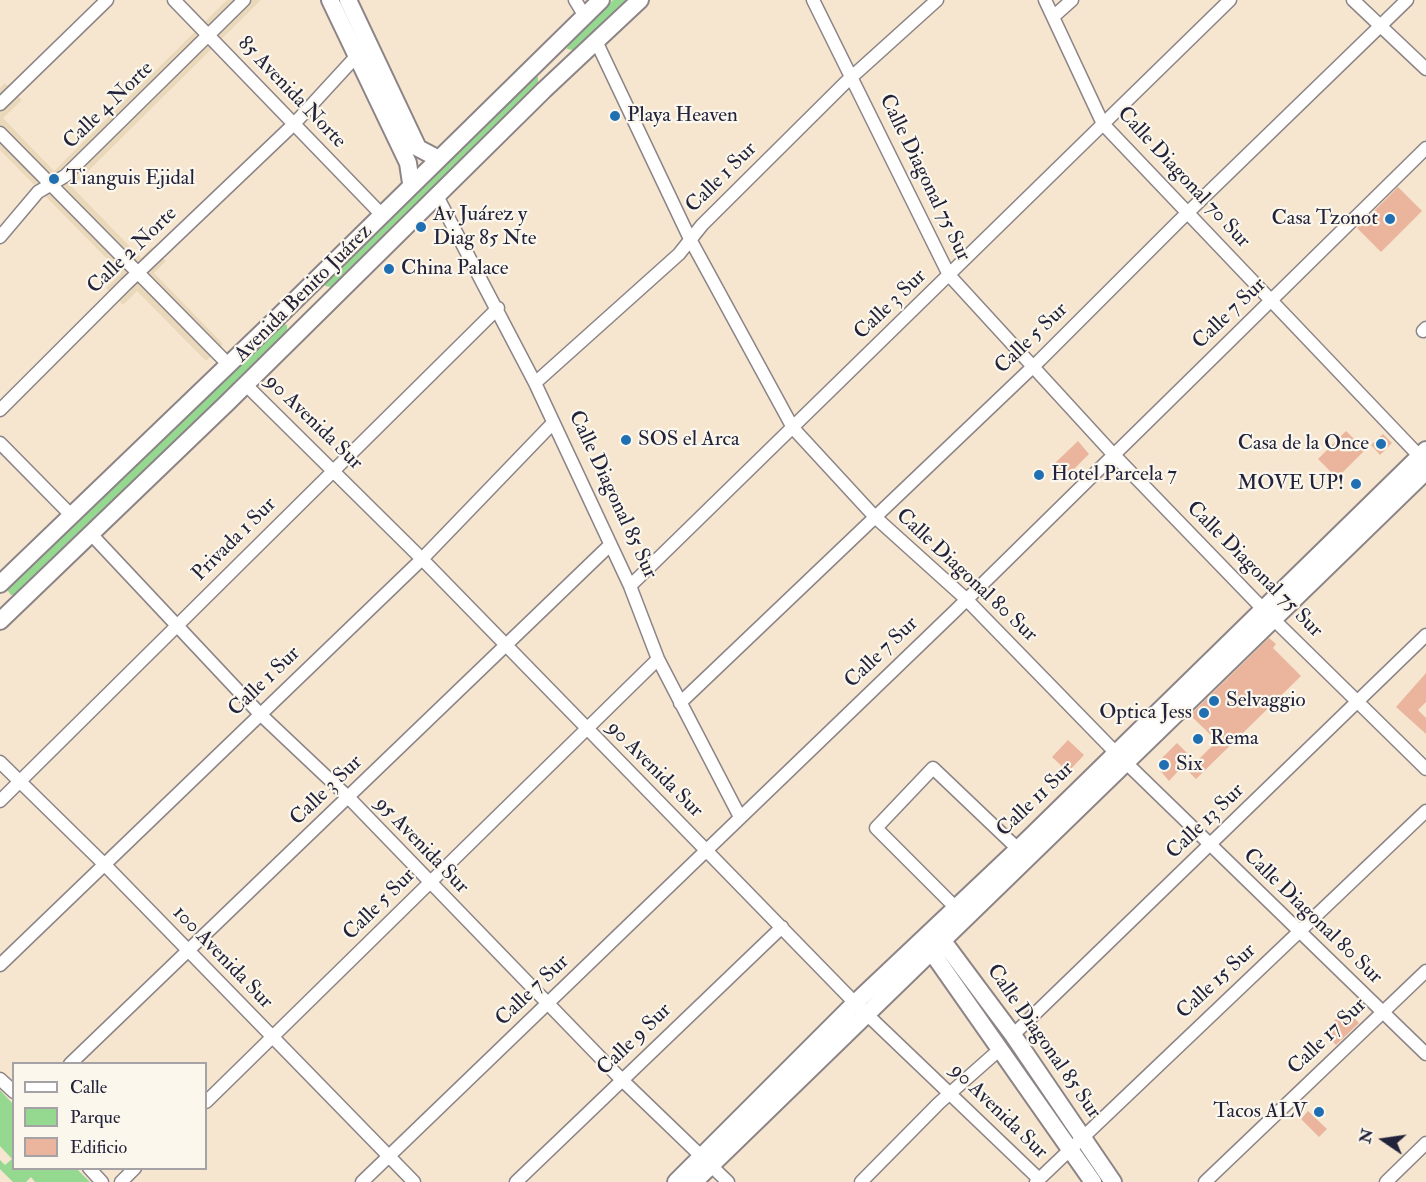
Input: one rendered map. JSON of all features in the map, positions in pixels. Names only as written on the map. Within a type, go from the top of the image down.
[{"type":"main road","points":[[330,0],[408,163],[411,183]]},
{"type":"main road","points":[[348,0],[418,148],[437,158]]},
{"type":"main road","name":"Avenida Benito Juárez","points":[[1,583],[227,363],[275,320],[411,183],[601,0]]},
{"type":"main road","name":"Avenida Benito Juárez","points":[[0,621],[245,384],[436,194],[639,0]]},
{"type":"main road","points":[[566,34],[562,52],[579,57]]},
{"type":"main road","points":[[529,68],[542,75],[544,90]]},
{"type":"main road","points":[[320,274],[320,288],[334,294]]},
{"type":"main road","points":[[275,320],[289,320],[292,323],[291,338]]},
{"type":"main road","name":"Calle 11 Sur","points":[[676,1182],[705,1162],[1424,460]]},
{"type":"main road","points":[[1,583],[2,597],[6,601],[18,603]]},
{"type":"main road","name":"Calle 11 Sur","points":[[933,941],[956,908],[1120,757]]},
{"type":"main road","name":"Calle Diagonal 85 Sur","points":[[933,941],[1013,1035],[1076,1143],[1093,1182]]},
{"type":"main road","name":"Calle Diagonal 85 Sur","points":[[933,941],[999,1050],[1076,1143],[1113,1182]]},
{"type":"main road","name":"Calle 11 Sur","points":[[694,1182],[705,1162]]},
{"type":"street","points":[[0,104],[107,0]]},
{"type":"street","name":"85 Avenida Norte","points":[[174,0],[381,214]]},
{"type":"street","name":"Calle 4 Norte","points":[[0,237],[38,192],[65,176],[244,0]]},
{"type":"street","points":[[575,0],[584,15]]},
{"type":"street","name":"Calle Diagonal 75 Sur","points":[[813,0],[853,76],[950,275],[1032,368],[1113,454],[1426,769]]},
{"type":"street","name":"Calle 1 Sur","points":[[535,383],[679,254],[690,239],[853,76],[937,0]]},
{"type":"street","name":"Calle Diagonal 70 Sur","points":[[1045,0],[1103,124],[1186,214],[1272,300],[1424,460]]},
{"type":"street","points":[[1053,17],[1072,0]]},
{"type":"street","name":"Calle 3 Sur","points":[[630,586],[1230,0]]},
{"type":"street","points":[[1353,0],[1426,69]]},
{"type":"street","name":"Calle 5 Sur","points":[[680,703],[1032,368],[1186,214],[1407,0]]},
{"type":"street","name":"Calle Diagonal 80 Sur","points":[[596,41],[690,239],[793,428],[875,517],[966,599],[1120,757],[1426,1054]]},
{"type":"street","name":"Calle 2 Norte","points":[[0,410],[294,123],[369,42]]},
{"type":"street","points":[[0,133],[227,363]]},
{"type":"street","name":"Calle 7 Sur","points":[[362,1182],[966,599],[1426,148]]},
{"type":"street","name":"Calle Diagonal 85 Sur","points":[[436,194],[498,308],[535,383],[630,586],[658,659],[740,817]]},
{"type":"street","name":"Privada 1 Sur","points":[[0,801],[498,308]]},
{"type":"street","name":"90 Avenida Sur","points":[[245,384],[422,559],[586,730],[861,1009],[951,1093],[1038,1181]]},
{"type":"street","name":"Calle 1 Sur","points":[[0,965],[422,559],[554,423]]},
{"type":"street","points":[[0,443],[71,515]]},
{"type":"street","name":"95 Avenida Sur","points":[[91,534],[260,714],[349,798],[621,1079],[728,1182]]},
{"type":"street","name":"Calle 3 Sur","points":[[72,1062],[349,798],[504,644],[610,545]]},
{"type":"street","name":"Calle 13 Sur","points":[[1013,1035],[1426,635]]},
{"type":"street","name":"Calle 5 Sur","points":[[207,1101],[273,1039],[658,659]]},
{"type":"street","name":"100 Avenida Sur","points":[[0,762],[104,864],[414,1182]]},
{"type":"street","points":[[956,908],[876,828],[933,768],[1018,849]]},
{"type":"street","name":"Calle 15 Sur","points":[[1038,1181],[1426,811]]},
{"type":"street","name":"Calle 9 Sur","points":[[516,1182],[782,927]]},
{"type":"street","name":"Calle 17 Sur","points":[[1205,1182],[1426,970]]},
{"type":"street","points":[[861,1182],[951,1093],[999,1050]]},
{"type":"street","points":[[0,1079],[12,1090]]},
{"type":"street","points":[[1386,1182],[1426,1143]]},
{"type":"street","points":[[91,1170],[102,1182]]},
{"type":"street","points":[[121,1182],[133,1170]]},
{"type":"shaded area","name":"Tianguis Ejidal","points":[[227,0],[261,0],[72,187],[141,258],[152,247],[166,261],[154,273],[223,344],[206,361],[137,291],[123,305],[106,288],[121,273],[0,150],[0,88],[5,83],[22,100],[3,118],[54,171]]},
{"type":"green space","points":[[613,0],[626,0],[573,50],[567,49],[568,43]]},
{"type":"green space","points":[[533,77],[538,77],[538,85],[331,287],[325,286],[325,280]]},
{"type":"green space","points":[[282,323],[287,325],[287,333],[15,595],[11,595],[8,591],[9,585]]},
{"type":"green space","points":[[0,1090],[12,1103],[12,1159],[0,1146]]},
{"type":"green space","points":[[12,1159],[12,1170],[78,1170],[90,1182],[35,1182],[31,1177],[26,1182],[13,1182],[0,1169],[0,1160],[5,1165]]},
{"type":"building","name":"Casa Tzonot","points":[[1398,187],[1422,211],[1381,252],[1357,228]]},
{"type":"building","points":[[1346,431],[1365,450],[1337,478],[1318,459]]},
{"type":"building","name":"Casa de la Once","points":[[1383,434],[1392,443],[1380,455],[1371,445]]},
{"type":"building","points":[[1078,441],[1089,454],[1066,477],[1054,464]]},
{"type":"building","points":[[1269,638],[1276,644],[1273,648],[1301,676],[1196,779],[1183,766],[1169,781],[1158,768],[1158,762],[1177,743],[1196,762],[1217,741],[1190,715]]},
{"type":"building","points":[[1426,673],[1426,702],[1418,710],[1426,718],[1426,734],[1396,707]]},
{"type":"building","points":[[1068,740],[1084,755],[1068,772],[1052,757]]},
{"type":"building","points":[[1346,1009],[1359,1023],[1336,1045],[1323,1032]]},
{"type":"building","points":[[1308,1111],[1327,1129],[1319,1137],[1301,1119]]},
{"type":"place","name":"Playa Heaven","points":[[615,116]]},
{"type":"place","name":"Tianguis Ejidal","points":[[54,179]]},
{"type":"place","name":"Casa Tzonot","points":[[1390,219]]},
{"type":"place","name":"Av Juárez y Diag 85 Nte","points":[[421,227]]},
{"type":"place","name":"China Palace","points":[[389,269]]},
{"type":"place","name":"SOS el Arca","points":[[626,440]]},
{"type":"place","name":"Casa de la Once","points":[[1381,444]]},
{"type":"place","name":"Hotel Parcela 7","points":[[1039,475]]},
{"type":"place","name":"MOVE UP!","points":[[1356,484]]},
{"type":"place","name":"Selvaggio","points":[[1214,701]]},
{"type":"place","name":"Optica Jess","points":[[1204,713]]},
{"type":"place","name":"Rema","points":[[1198,739]]},
{"type":"place","name":"Six","points":[[1164,765]]},
{"type":"place","name":"Tacos ALV","points":[[1319,1112]]}]
